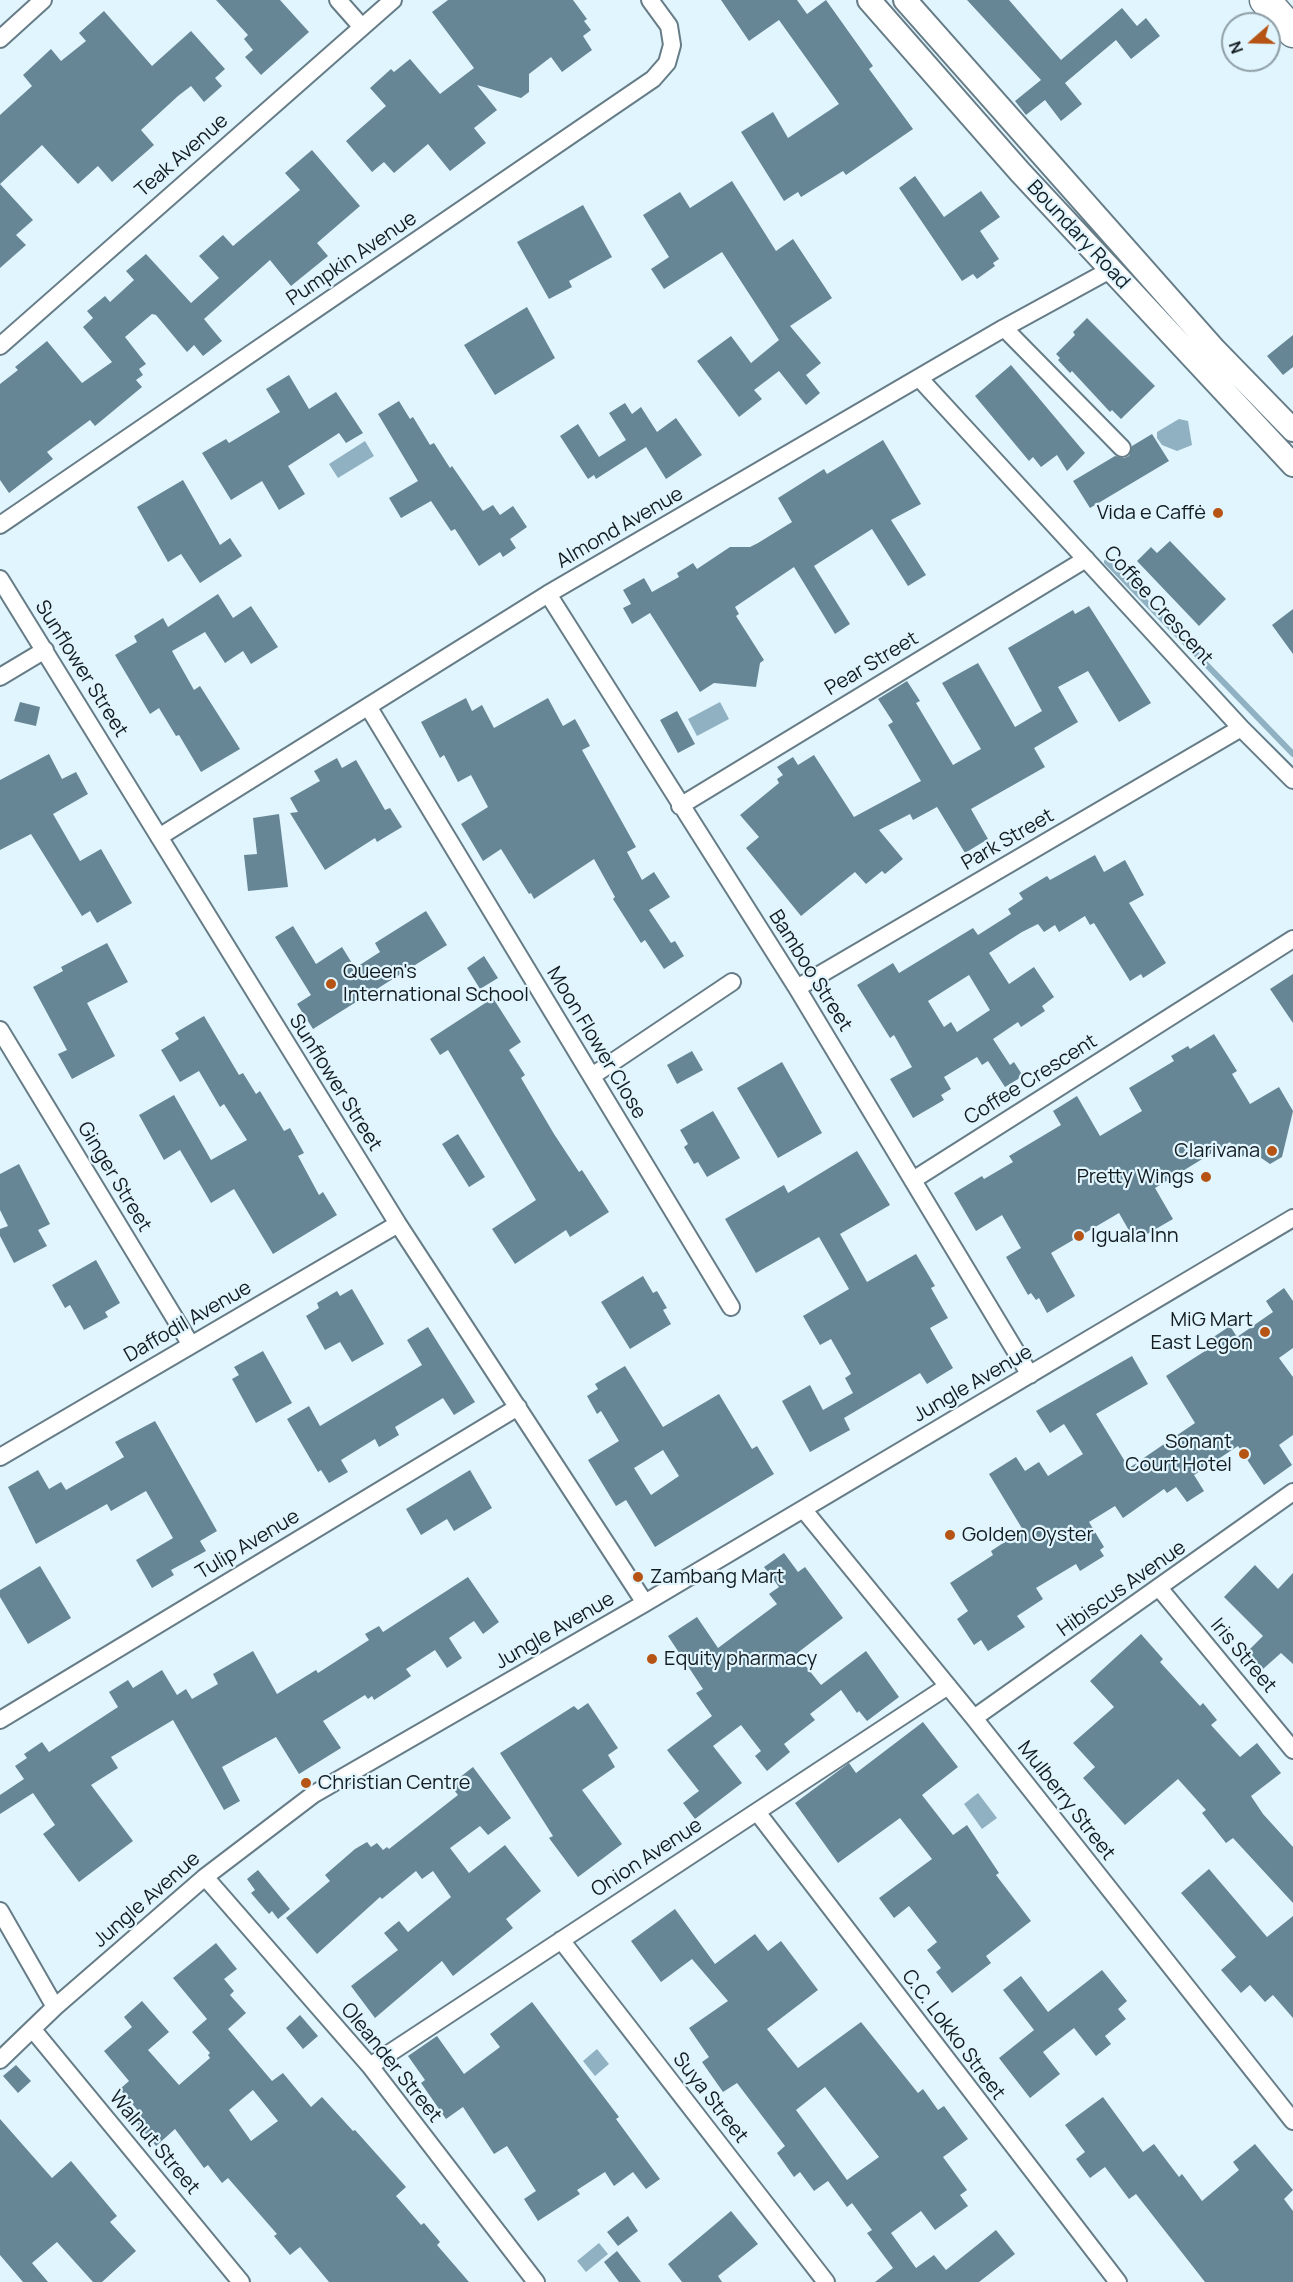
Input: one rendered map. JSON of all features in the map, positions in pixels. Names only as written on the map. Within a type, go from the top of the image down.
[{"type":"highway","points":[[1265,0],[1293,32]]},
{"type":"main road","name":"Boundary Road","points":[[869,0],[1020,172],[1293,465]]},
{"type":"main road","name":"Boundary Road","points":[[905,0],[1215,350],[1293,430]]},
{"type":"street","points":[[0,39],[43,0]]},
{"type":"street","points":[[338,0],[361,27]]},
{"type":"street","name":"Teak Avenue","points":[[0,346],[393,0]]},
{"type":"street","name":"Pumpkin Avenue","points":[[0,525],[653,79],[667,63],[672,45],[669,26],[651,0]]},
{"type":"street","name":"Almond Avenue","points":[[159,837],[369,708],[548,594],[1004,328],[1110,270]]},
{"type":"street","points":[[1004,328],[1122,448]]},
{"type":"street","name":"Coffee Crescent","points":[[920,379],[1241,728],[1293,780]]},
{"type":"street","name":"Pear Street","points":[[680,806],[1086,558]]},
{"type":"street","name":"Sunflower Street","points":[[0,579],[398,1224],[645,1604]]},
{"type":"street","name":"Bamboo Street","points":[[548,594],[797,988],[1030,1375]]},
{"type":"street","points":[[0,677],[45,650]]},
{"type":"street","name":"Moon Flower Close","points":[[369,708],[731,1307]]},
{"type":"street","name":"Park Street","points":[[797,988],[1241,728]]},
{"type":"street","name":"Coffee Crescent","points":[[913,1180],[1293,939]]},
{"type":"street","points":[[592,1076],[732,982]]},
{"type":"street","name":"Ginger Street","points":[[0,1030],[191,1345]]},
{"type":"street","name":"Jungle Avenue","points":[[0,2060],[34,2031],[55,2007],[205,1877],[314,1794],[645,1604],[1293,1218]]},
{"type":"street","name":"Daffodil Avenue","points":[[0,1457],[398,1224]]},
{"type":"street","name":"Tulip Avenue","points":[[0,1720],[518,1407]]},
{"type":"street","name":"Hibiscus Avenue","points":[[974,1718],[1160,1589],[1293,1492]]},
{"type":"street","name":"Mulberry Street","points":[[803,1509],[1290,2111]]},
{"type":"street","name":"Iris Street","points":[[1160,1589],[1293,1750]]},
{"type":"street","name":"Onion Avenue","points":[[370,2066],[948,1686]]},
{"type":"street","name":"C.C. Lokko Street","points":[[757,1812],[1118,2282]]},
{"type":"street","name":"Oleander Street","points":[[205,1877],[370,2066],[536,2282]]},
{"type":"street","points":[[0,1911],[55,2007]]},
{"type":"street","name":"Suya Street","points":[[561,1940],[826,2282]]},
{"type":"street","name":"Walnut Street","points":[[34,2031],[241,2282]]},
{"type":"water","points":[[1179,419],[1188,421],[1192,445],[1177,451],[1162,445],[1157,438],[1157,432]]},
{"type":"water","points":[[365,441],[374,456],[338,478],[329,464]]},
{"type":"water","points":[[720,702],[729,719],[697,736],[688,719]]},
{"type":"water","points":[[978,1793],[997,1818],[982,1829],[964,1804]]},
{"type":"water","points":[[597,2049],[609,2064],[595,2076],[583,2061]]},
{"type":"water","points":[[599,2243],[608,2254],[586,2272],[577,2261]]},
{"type":"building","points":[[216,0],[280,0],[309,32],[261,75],[245,57],[253,50],[244,39],[248,35]]},
{"type":"building","points":[[448,0],[573,0],[587,19],[584,21],[591,30],[583,36],[592,50],[562,72],[551,57],[529,74],[529,92],[521,98],[477,85],[497,110],[474,128],[486,143],[450,171],[428,144],[394,173],[384,162],[372,172],[346,141],[386,106],[370,88],[391,69],[394,72],[410,59],[440,94],[474,68],[432,12]]},
{"type":"building","points":[[721,0],[797,0],[807,14],[826,0],[873,66],[869,69],[913,129],[846,175],[843,171],[801,197],[798,192],[784,201],[741,132],[773,112],[788,138],[839,104],[779,20],[749,41]]},
{"type":"building","points":[[967,0],[1009,0],[1061,60],[1122,8],[1137,26],[1146,18],[1160,36],[1131,59],[1116,40],[1065,83],[1082,104],[1061,121],[1045,100],[1026,115],[1015,101],[1041,80]]},
{"type":"building","points":[[104,11],[152,66],[191,31],[225,69],[215,78],[222,86],[204,102],[191,86],[141,130],[154,145],[112,182],[98,166],[78,184],[42,145],[0,184],[0,115],[32,86],[23,75],[51,49],[61,61],[86,41],[79,33]]},
{"type":"building","points":[[312,150],[360,206],[317,243],[328,256],[291,286],[270,260],[204,319],[222,341],[203,356],[194,345],[187,352],[156,315],[152,314],[125,337],[146,364],[139,369],[143,375],[136,380],[142,387],[95,426],[90,420],[47,452],[53,459],[9,493],[0,480],[0,384],[18,370],[15,367],[47,341],[82,383],[112,362],[83,327],[93,318],[87,311],[105,296],[110,302],[134,280],[126,271],[146,254],[191,303],[219,278],[199,256],[223,235],[233,246],[300,190],[285,173]]},
{"type":"building","points":[[915,176],[944,217],[981,191],[1000,217],[980,231],[999,259],[993,263],[995,266],[977,279],[973,274],[962,281],[899,188]]},
{"type":"building","points":[[732,181],[776,251],[793,239],[832,298],[790,326],[821,363],[806,375],[820,393],[806,405],[779,371],[754,390],[762,399],[739,417],[697,361],[731,336],[751,363],[779,340],[722,252],[664,289],[651,269],[669,257],[643,215],[680,192],[690,208]]},
{"type":"building","points":[[0,184],[33,220],[16,235],[26,245],[0,268]]},
{"type":"building","points":[[583,205],[612,257],[569,281],[572,287],[549,299],[517,242]]},
{"type":"building","points":[[527,307],[555,358],[495,395],[464,345]]},
{"type":"building","points":[[1087,318],[1155,386],[1121,419],[1112,410],[1110,412],[1072,371],[1070,373],[1058,360],[1060,358],[1056,354],[1075,335],[1073,332]]},
{"type":"building","points":[[1293,335],[1293,367],[1283,375],[1267,356]]},
{"type":"building","points":[[1011,365],[1085,453],[1067,471],[1057,455],[1041,467],[1033,457],[1029,461],[975,396]]},
{"type":"building","points":[[289,375],[309,409],[336,392],[363,433],[346,443],[339,433],[288,466],[305,494],[279,510],[262,481],[231,500],[202,453],[226,439],[229,443],[280,412],[266,389]]},
{"type":"building","points":[[399,401],[410,419],[413,417],[430,445],[434,443],[450,468],[452,466],[483,511],[493,505],[500,515],[513,506],[527,527],[510,539],[516,548],[503,557],[500,552],[479,566],[455,529],[451,531],[431,501],[401,518],[389,498],[418,481],[378,414]]},
{"type":"building","points":[[625,403],[632,414],[641,407],[657,432],[676,418],[702,455],[666,479],[646,447],[596,479],[594,475],[588,479],[560,436],[578,424],[599,457],[626,440],[609,413]]},
{"type":"building","points":[[1152,434],[1169,461],[1090,508],[1073,481],[1115,456],[1124,458],[1129,456],[1132,446]]},
{"type":"building","points":[[883,440],[921,504],[891,520],[926,575],[908,586],[872,529],[814,566],[850,624],[835,634],[794,567],[735,607],[739,614],[736,616],[764,660],[760,663],[756,687],[714,683],[700,692],[650,613],[632,624],[623,608],[631,604],[623,590],[644,578],[652,592],[679,577],[677,573],[693,563],[697,569],[730,547],[750,547],[758,543],[792,522],[778,498],[824,469],[827,474]]},
{"type":"building","points":[[183,480],[220,545],[230,538],[242,556],[200,583],[181,554],[168,562],[137,507]]},
{"type":"building","points":[[1170,541],[1226,599],[1199,626],[1137,561],[1151,547],[1157,553]]},
{"type":"building","points":[[218,594],[233,618],[251,606],[278,647],[251,664],[243,651],[225,663],[205,632],[172,651],[194,690],[200,686],[240,749],[201,772],[179,735],[176,736],[159,708],[150,714],[115,655],[137,642],[134,636],[163,618],[168,627]]},
{"type":"building","points":[[1089,606],[1151,703],[1119,722],[1088,671],[1058,687],[1078,722],[1034,748],[1045,767],[971,809],[988,839],[965,853],[937,807],[913,820],[910,814],[879,830],[903,859],[885,874],[882,871],[866,884],[855,872],[801,916],[746,848],[759,837],[740,815],[779,783],[777,779],[783,775],[777,767],[793,757],[798,765],[814,755],[854,817],[921,781],[888,725],[893,722],[878,699],[907,681],[920,701],[916,703],[953,765],[981,749],[942,683],[978,663],[1015,727],[1042,711],[1008,648],[1073,610],[1075,614]]},
{"type":"building","points":[[1293,609],[1293,654],[1272,625]]},
{"type":"building","points":[[466,698],[472,711],[482,705],[494,728],[548,698],[563,726],[575,719],[590,746],[582,750],[636,847],[627,852],[642,880],[654,872],[670,897],[649,910],[671,943],[675,941],[684,956],[664,969],[645,940],[641,943],[613,899],[615,897],[594,859],[534,899],[501,849],[483,861],[461,824],[488,807],[471,775],[458,782],[444,755],[440,758],[421,722]]},
{"type":"building","points":[[20,702],[40,707],[36,726],[14,721]]},
{"type":"building","points":[[677,711],[695,744],[678,753],[660,720]]},
{"type":"building","points":[[49,754],[62,779],[76,772],[88,794],[53,814],[80,861],[101,849],[132,903],[97,923],[90,911],[82,916],[31,834],[0,850],[0,780]]},
{"type":"building","points":[[337,758],[342,768],[356,760],[385,810],[390,808],[402,827],[377,842],[375,838],[325,870],[290,813],[298,812],[290,798],[320,781],[314,771]]},
{"type":"building","points":[[279,814],[288,887],[248,891],[244,855],[257,854],[253,818]]},
{"type":"building","points":[[1095,855],[1104,872],[1125,860],[1144,895],[1129,903],[1166,963],[1143,978],[1141,974],[1130,981],[1094,923],[1090,925],[1085,916],[1059,932],[1055,925],[1044,932],[1038,924],[1022,932],[989,953],[1009,984],[1034,967],[1054,997],[1042,1006],[1045,1011],[1021,1027],[1018,1022],[993,1039],[1010,1065],[1014,1062],[1023,1076],[1005,1087],[988,1061],[982,1065],[977,1057],[944,1077],[951,1089],[941,1095],[944,1100],[913,1118],[890,1079],[912,1067],[894,1035],[890,1038],[857,985],[893,963],[899,973],[973,928],[978,935],[1011,914],[1008,909],[1023,899],[1019,893],[1047,876],[1050,880]],"holes":[[[969,975],[990,1010],[957,1032],[951,1022],[944,1027],[928,1001]]]},
{"type":"building","points":[[426,911],[447,945],[313,1029],[297,1004],[311,995],[275,937],[293,926],[316,964],[342,947],[355,968],[380,952],[375,943]]},
{"type":"building","points":[[107,943],[128,982],[87,1003],[115,1056],[72,1079],[58,1054],[67,1050],[33,987],[63,971],[61,967]]},
{"type":"building","points":[[484,956],[498,978],[480,989],[467,968]]},
{"type":"building","points":[[1293,974],[1293,1023],[1270,989]]},
{"type":"building","points":[[493,998],[521,1042],[509,1050],[525,1075],[521,1078],[554,1134],[579,1172],[582,1170],[609,1212],[570,1237],[566,1230],[515,1264],[492,1229],[536,1200],[448,1050],[440,1055],[430,1039]]},
{"type":"building","points":[[204,1016],[239,1075],[243,1073],[256,1094],[260,1091],[284,1131],[290,1128],[304,1153],[298,1156],[319,1195],[323,1192],[337,1215],[273,1254],[234,1189],[211,1203],[180,1150],[164,1160],[139,1115],[174,1095],[211,1160],[247,1140],[224,1104],[220,1107],[199,1071],[180,1082],[161,1050],[179,1039],[175,1033]]},
{"type":"building","points":[[1214,1034],[1237,1071],[1232,1074],[1250,1104],[1279,1087],[1293,1111],[1282,1157],[1270,1164],[1251,1151],[1240,1158],[1230,1142],[1155,1188],[1173,1219],[1135,1241],[1119,1213],[1051,1253],[1075,1296],[1047,1313],[1039,1298],[1036,1300],[1031,1293],[1028,1295],[1006,1257],[1021,1248],[1002,1215],[976,1231],[954,1193],[982,1176],[984,1179],[1013,1162],[1009,1156],[1061,1125],[1053,1111],[1077,1096],[1100,1136],[1142,1111],[1129,1088],[1174,1061],[1171,1056],[1188,1046],[1190,1049]]},
{"type":"building","points":[[692,1051],[703,1070],[677,1084],[667,1065]]},
{"type":"building","points":[[782,1062],[822,1133],[778,1158],[737,1088]]},
{"type":"building","points":[[713,1111],[740,1158],[707,1177],[698,1162],[694,1164],[684,1147],[688,1144],[680,1130]]},
{"type":"building","points":[[458,1134],[485,1177],[469,1187],[442,1144]]},
{"type":"building","points":[[857,1151],[890,1205],[840,1234],[867,1282],[916,1254],[935,1286],[931,1288],[948,1318],[930,1328],[953,1368],[927,1384],[920,1373],[844,1418],[850,1430],[810,1452],[782,1401],[810,1385],[823,1410],[853,1393],[845,1378],[851,1374],[831,1339],[820,1345],[803,1316],[849,1289],[819,1237],[756,1273],[725,1219],[784,1185],[788,1193]]},
{"type":"building","points":[[19,1164],[50,1224],[38,1230],[47,1246],[14,1263],[0,1236],[0,1229],[8,1226],[0,1210],[0,1174]]},
{"type":"building","points":[[96,1260],[120,1303],[105,1312],[108,1317],[84,1330],[70,1305],[65,1308],[52,1285]]},
{"type":"building","points":[[643,1276],[653,1293],[657,1291],[667,1308],[663,1310],[671,1324],[630,1349],[601,1302]]},
{"type":"building","points":[[1284,1288],[1293,1301],[1293,1348],[1279,1358],[1293,1377],[1293,1435],[1279,1445],[1292,1465],[1264,1485],[1238,1446],[1194,1475],[1204,1491],[1187,1502],[1176,1487],[1167,1493],[1164,1489],[1123,1518],[1115,1506],[1089,1522],[1104,1547],[1100,1550],[1104,1556],[1080,1571],[1076,1564],[1036,1588],[1043,1599],[1017,1616],[1025,1627],[988,1651],[981,1640],[974,1645],[957,1619],[968,1611],[950,1583],[993,1555],[991,1551],[1023,1530],[989,1474],[1016,1457],[1025,1471],[1039,1462],[1048,1476],[1083,1454],[1064,1424],[1050,1433],[1036,1411],[1132,1356],[1148,1384],[1096,1414],[1129,1468],[1195,1423],[1166,1376],[1216,1344],[1212,1338],[1230,1326],[1237,1337],[1273,1312],[1266,1301]]},
{"type":"building","points":[[352,1289],[384,1344],[352,1362],[340,1342],[325,1350],[306,1316],[319,1308],[317,1303],[337,1291],[340,1296]]},
{"type":"building","points":[[428,1327],[475,1402],[454,1415],[443,1398],[395,1427],[399,1435],[379,1447],[375,1439],[341,1460],[348,1472],[329,1483],[321,1470],[318,1472],[287,1419],[309,1406],[320,1426],[422,1365],[407,1340]]},
{"type":"building","points":[[263,1351],[292,1403],[256,1423],[232,1379],[239,1375],[234,1367]]},
{"type":"building","points":[[625,1366],[663,1427],[719,1394],[752,1449],[757,1446],[774,1474],[655,1547],[626,1500],[616,1506],[588,1460],[619,1441],[601,1411],[597,1414],[587,1396],[598,1389],[595,1384]],"holes":[[[663,1450],[679,1476],[651,1495],[634,1468]]]},
{"type":"building","points":[[155,1421],[217,1531],[200,1541],[206,1551],[171,1570],[174,1575],[152,1588],[136,1560],[173,1538],[146,1491],[111,1511],[107,1504],[36,1544],[8,1487],[38,1470],[49,1489],[61,1482],[66,1490],[124,1457],[115,1442]]},
{"type":"building","points":[[470,1470],[492,1508],[454,1531],[447,1519],[421,1535],[406,1509]]},
{"type":"building","points":[[784,1553],[798,1572],[805,1567],[843,1618],[796,1654],[821,1685],[866,1651],[899,1697],[867,1721],[859,1711],[857,1713],[841,1690],[810,1714],[815,1720],[784,1744],[790,1752],[767,1771],[755,1756],[761,1751],[741,1725],[713,1746],[742,1783],[695,1819],[683,1803],[699,1791],[667,1750],[712,1716],[696,1693],[703,1689],[668,1636],[697,1617],[718,1648],[777,1604],[769,1594],[779,1587],[764,1567]]},
{"type":"building","points":[[1255,1565],[1278,1589],[1293,1573],[1293,1664],[1281,1653],[1263,1669],[1247,1652],[1263,1636],[1224,1597]]},
{"type":"building","points":[[40,1566],[71,1618],[28,1644],[0,1597],[0,1590]]},
{"type":"building","points":[[468,1577],[499,1622],[483,1634],[474,1621],[449,1638],[462,1658],[447,1668],[435,1650],[406,1669],[411,1676],[374,1700],[372,1696],[368,1699],[365,1695],[323,1721],[341,1748],[299,1774],[276,1737],[222,1767],[240,1801],[224,1810],[173,1720],[111,1757],[118,1768],[91,1785],[133,1841],[79,1882],[43,1834],[55,1825],[33,1793],[0,1814],[0,1795],[24,1779],[15,1766],[27,1758],[24,1754],[42,1742],[49,1752],[118,1707],[109,1692],[128,1680],[133,1688],[162,1670],[177,1695],[186,1689],[192,1699],[218,1684],[213,1674],[253,1651],[277,1694],[316,1670],[318,1673],[369,1640],[365,1634],[379,1626],[383,1632]]},
{"type":"building","points":[[1141,1634],[1163,1659],[1160,1662],[1200,1706],[1203,1703],[1217,1720],[1211,1725],[1240,1757],[1257,1743],[1281,1773],[1251,1796],[1263,1814],[1293,1847],[1293,1903],[1233,1838],[1226,1843],[1202,1813],[1206,1810],[1178,1779],[1125,1825],[1083,1778],[1095,1767],[1073,1743],[1114,1707],[1090,1681]]},
{"type":"building","points":[[588,1703],[618,1748],[608,1755],[615,1767],[582,1790],[622,1844],[578,1877],[549,1838],[553,1836],[500,1753],[574,1706],[578,1710]]},
{"type":"building","points":[[923,1722],[958,1767],[922,1795],[953,1835],[967,1825],[999,1873],[996,1875],[1031,1921],[986,1956],[991,1963],[952,1993],[936,1972],[941,1968],[927,1950],[937,1942],[909,1906],[894,1918],[879,1898],[932,1859],[900,1818],[838,1863],[795,1803],[849,1763],[856,1773]]},
{"type":"building","points":[[473,1767],[511,1818],[488,1835],[480,1826],[450,1848],[469,1873],[505,1845],[541,1891],[506,1919],[513,1928],[453,1976],[442,1961],[375,2018],[351,1986],[398,1950],[384,1933],[399,1921],[408,1932],[451,1897],[433,1871],[422,1879],[416,1871],[382,1899],[380,1897],[317,1954],[286,1918],[330,1881],[325,1875],[355,1849],[367,1842],[371,1847],[377,1843],[383,1850],[387,1847],[389,1849],[458,1795],[450,1785]]},
{"type":"building","points":[[1209,1869],[1267,1937],[1293,1916],[1293,2018],[1273,1995],[1265,2002],[1250,1985],[1241,1993],[1221,1970],[1236,1957],[1181,1893]]},
{"type":"building","points":[[258,1870],[290,1909],[278,1919],[272,1911],[269,1914],[251,1893],[255,1890],[247,1879]]},
{"type":"building","points":[[675,1909],[715,1964],[755,1934],[768,1951],[781,1941],[818,1990],[767,2029],[798,2068],[861,2022],[918,2093],[923,2089],[938,2110],[944,2106],[968,2139],[943,2157],[967,2190],[960,2195],[968,2206],[935,2230],[921,2211],[891,2233],[916,2268],[934,2255],[946,2270],[996,2230],[1015,2254],[979,2282],[875,2282],[893,2268],[867,2233],[872,2230],[852,2203],[847,2207],[828,2181],[814,2191],[800,2172],[794,2177],[777,2153],[785,2146],[737,2083],[723,2092],[702,2062],[709,2057],[689,2028],[728,2001],[692,1959],[661,1982],[631,1941]],"holes":[[[825,2087],[879,2157],[847,2180],[796,2110]]]},
{"type":"building","points":[[216,1943],[237,1969],[224,1979],[234,1991],[230,1995],[246,2013],[228,2029],[272,2081],[283,2073],[311,2107],[322,2097],[353,2131],[355,2130],[406,2187],[396,2196],[421,2225],[424,2223],[440,2242],[437,2245],[469,2282],[329,2282],[300,2247],[290,2255],[274,2236],[277,2234],[228,2178],[222,2183],[208,2165],[204,2168],[175,2129],[156,2146],[132,2117],[139,2112],[120,2089],[129,2081],[104,2051],[132,2027],[124,2017],[142,2001],[169,2032],[148,2050],[179,2085],[210,2058],[208,2055],[210,2053],[192,2032],[207,2019],[173,1978]],"holes":[[[253,2090],[278,2121],[251,2141],[229,2110]]]},
{"type":"building","points":[[1102,1970],[1127,2001],[1118,2009],[1126,2019],[1105,2036],[1111,2044],[1096,2056],[1074,2028],[1043,2052],[1060,2074],[1030,2098],[999,2058],[1034,2030],[1003,1990],[1021,1976],[1048,2012]]},
{"type":"building","points":[[532,2002],[619,2117],[616,2119],[660,2179],[646,2189],[633,2172],[614,2186],[605,2172],[577,2190],[580,2194],[538,2221],[524,2199],[536,2191],[507,2146],[494,2154],[463,2107],[446,2119],[421,2083],[425,2080],[408,2056],[437,2036],[464,2074],[500,2047],[490,2034]]},
{"type":"building","points":[[300,2015],[318,2036],[303,2049],[286,2028]]},
{"type":"building","points":[[16,2065],[31,2081],[18,2093],[3,2076]]},
{"type":"building","points":[[1103,2097],[1143,2152],[1154,2144],[1179,2177],[1182,2174],[1202,2201],[1239,2170],[1233,2162],[1255,2144],[1293,2190],[1284,2199],[1293,2211],[1293,2282],[1205,2282],[1136,2194],[1129,2199],[1105,2167],[1090,2178],[1076,2159],[1085,2152],[1065,2125]]},
{"type":"building","points":[[0,2119],[52,2178],[71,2161],[117,2216],[110,2222],[136,2251],[102,2282],[93,2282],[57,2242],[32,2263],[48,2282],[23,2282],[0,2255]]},
{"type":"building","points":[[731,2211],[758,2244],[718,2276],[722,2282],[682,2282],[668,2264]]},
{"type":"building","points":[[628,2216],[638,2231],[618,2246],[607,2232]]},
{"type":"building","points":[[617,2251],[641,2282],[619,2282],[604,2262]]},
{"type":"waterway","points":[[1107,562],[1293,754]]},
{"type":"place","name":"Vida e Caffė","points":[[1218,513]]},
{"type":"place","name":"Queen's International School","points":[[331,984]]},
{"type":"place","name":"Clarivana","points":[[1272,1151]]},
{"type":"place","name":"Pretty Wings","points":[[1206,1177]]},
{"type":"place","name":"Iguala Inn","points":[[1079,1236]]},
{"type":"place","name":"MiG Mart East Legon","points":[[1265,1332]]},
{"type":"place","name":"Sonant Court Hotel","points":[[1244,1454]]},
{"type":"place","name":"Golden Oyster","points":[[950,1535]]},
{"type":"place","name":"Zambang Mart","points":[[638,1577]]},
{"type":"place","name":"Equity pharmacy","points":[[652,1659]]},
{"type":"place","name":"Christian Centre","points":[[306,1783]]}]
